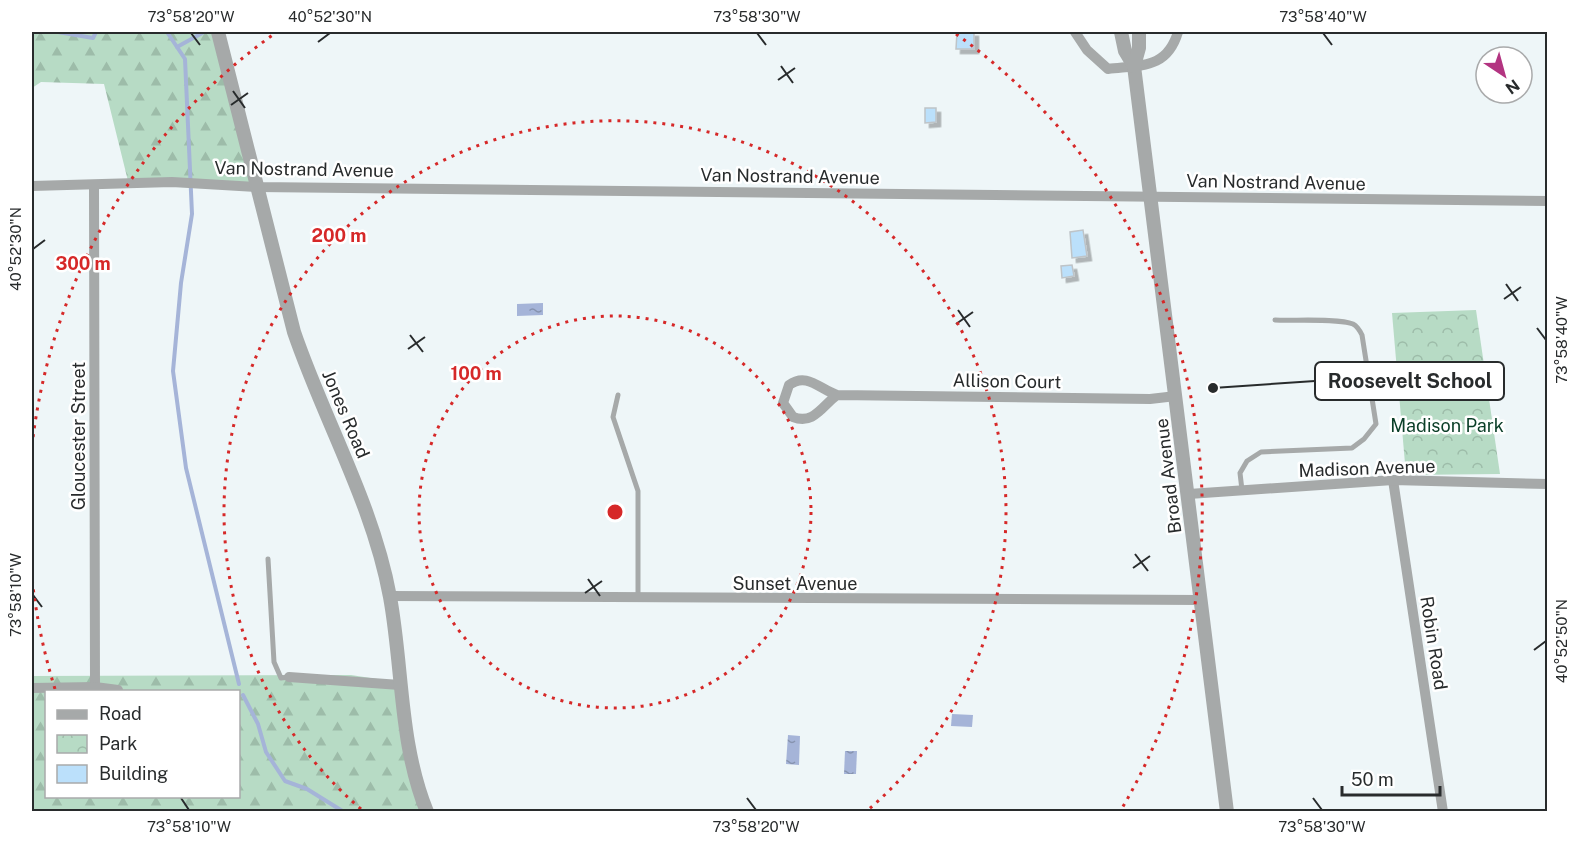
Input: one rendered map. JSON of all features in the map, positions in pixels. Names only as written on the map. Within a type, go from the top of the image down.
[{"type":"street","points":[[1075,32],[1086,50],[1108,69],[1154,62],[1165,57],[1173,47],[1178,32]]},
{"type":"street","name":"Broad Avenue","points":[[1121,32],[1125,51],[1134,66]]},
{"type":"street","name":"Broad Avenue","points":[[1139,32],[1139,48],[1134,66],[1227,812]]},
{"type":"street","name":"Jones Road","points":[[218,33],[294,332],[311,380],[368,518],[390,597],[411,761],[428,812]]},
{"type":"street","name":"Van Nostrand Avenue","points":[[32,186],[183,182],[257,187],[1548,201]]},
{"type":"street","name":"Gloucester Street","points":[[94,185],[95,687]]},
{"type":"street","name":"Allison Court","points":[[837,395],[817,415],[806,420],[793,417],[783,402],[785,391],[800,380],[812,381],[837,395],[1150,399],[1176,396]]},
{"type":"street","name":"Madison Avenue","points":[[1189,494],[1393,480],[1548,484]]},
{"type":"street","name":"Robin Road","points":[[1393,480],[1443,812]]},
{"type":"street","name":"Sunset Avenue","points":[[390,597],[1200,600]]},
{"type":"street","points":[[289,677],[400,685]]},
{"type":"street","points":[[32,688],[95,687],[118,690]]},
{"type":"lane","points":[[1242,492],[1240,473],[1247,461],[1261,452],[1352,448],[1364,440],[1376,424],[1362,335],[1358,328],[1353,324],[1337,322],[1275,320]]},
{"type":"lane","points":[[618,395],[613,417],[638,491],[638,599]]},
{"type":"lane","points":[[268,559],[274,662],[281,678],[289,677]]},
{"type":"green space","points":[[32,32],[214,32],[260,186],[128,181],[104,84],[41,82],[32,88]]},
{"type":"green space","name":"Madison Park","points":[[1476,310],[1500,474],[1406,475],[1392,313]]},
{"type":"green space","points":[[351,675],[397,682],[429,811],[32,811],[32,676]]},
{"type":"water","points":[[543,303],[543,315],[517,316],[517,304]]},
{"type":"water","points":[[952,714],[973,715],[972,727],[951,726]]},
{"type":"water","points":[[788,735],[800,736],[799,765],[786,764]]},
{"type":"water","points":[[845,751],[857,751],[856,774],[844,774]]},
{"type":"building","points":[[957,32],[974,32],[974,49],[956,49]]},
{"type":"building","points":[[925,108],[936,108],[936,122],[925,123]]},
{"type":"building","points":[[1083,230],[1087,256],[1072,258],[1070,232]]},
{"type":"building","points":[[1072,265],[1074,276],[1062,278],[1061,266]]},
{"type":"waterway","points":[[32,32],[58,32],[93,38],[96,32]]},
{"type":"waterway","points":[[167,32],[185,59],[192,214],[181,283],[173,371],[186,468],[239,684]]},
{"type":"waterway","points":[[177,47],[204,32]]},
{"type":"waterway","points":[[243,695],[258,724],[266,752],[285,781],[307,789],[344,812]]},
{"type":"place","name":"Roosevelt School","points":[[1213,388]]}]
